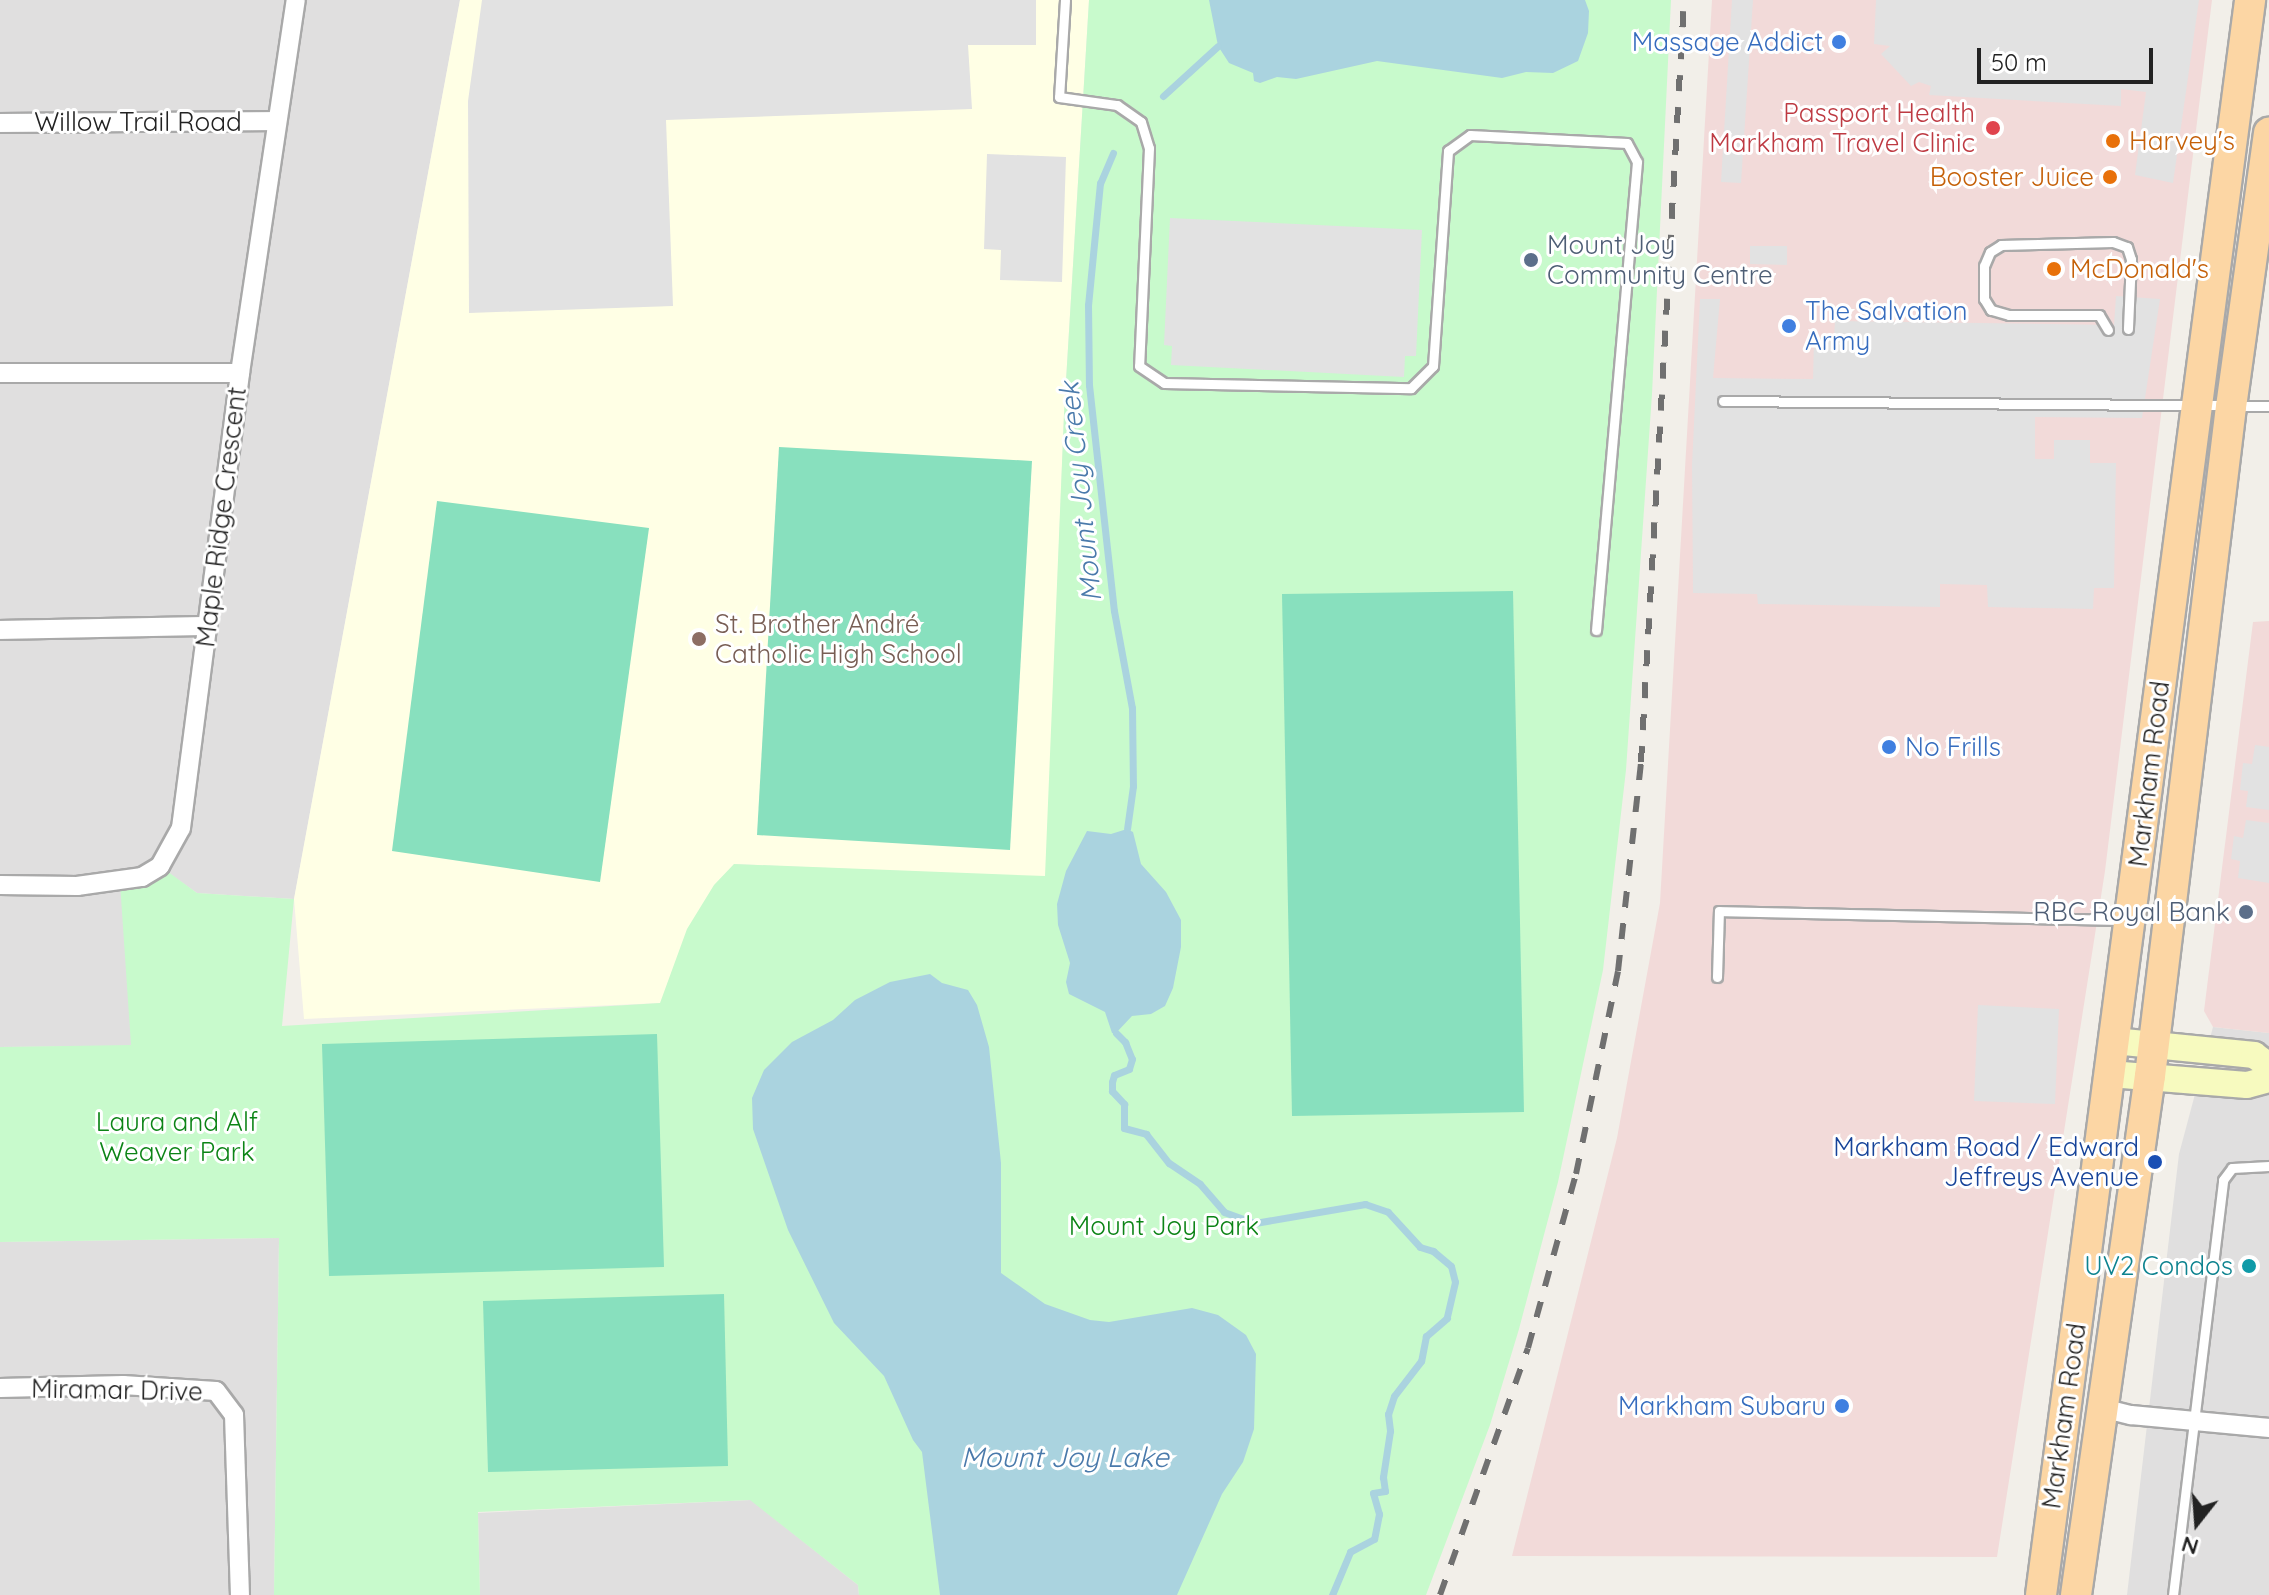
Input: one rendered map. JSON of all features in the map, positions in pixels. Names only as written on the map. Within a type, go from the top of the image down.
[{"type":"main road","name":"Markham Road","points":[[2041,1595],[2250,0]]},
{"type":"main road","name":"Markham Road","points":[[2076,1595],[2150,1076],[2231,407],[2269,133]]},
{"type":"street","name":"Maple Ridge Crescent","points":[[0,885],[120,883],[142,877],[160,866],[181,828],[275,121],[296,0]]},
{"type":"street","name":"Willow Trail Road","points":[[0,123],[275,121]]},
{"type":"street","points":[[0,373],[240,373]]},
{"type":"street","points":[[0,630],[207,626]]},
{"type":"street","points":[[2114,1041],[2254,1055],[2269,1066]]},
{"type":"street","points":[[2110,1074],[2247,1085],[2269,1079]]},
{"type":"street","name":"Miramar Drive","points":[[0,1388],[123,1385],[216,1391],[234,1415],[240,1595]]},
{"type":"street","points":[[2102,1408],[2131,1415],[2269,1428]]},
{"type":"lane","points":[[1065,0],[1059,97],[1117,105],[1141,122],[1149,148],[1139,366],[1164,383],[1411,388],[1433,366],[1448,151],[1470,135],[1627,143],[1637,162],[1596,630]]},
{"type":"lane","points":[[2108,330],[2099,315],[2009,315],[1991,310],[1984,299],[1984,266],[1990,252],[2001,245],[2113,242],[2127,247],[2131,259],[2128,329]]},
{"type":"lane","points":[[1723,401],[2269,406]]},
{"type":"lane","points":[[1717,977],[1719,911],[2129,920]]},
{"type":"lane","points":[[2173,1595],[2223,1180],[2232,1168],[2269,1166]]},
{"type":"shaded area","points":[[0,0],[460,0],[294,899],[197,893],[160,867],[131,1046],[0,1047]]},
{"type":"shaded area","name":"St. Brother André Catholic High School","points":[[460,0],[1089,0],[1064,414],[1046,877],[734,864],[661,1003],[304,1019],[294,899]]},
{"type":"shaded area","points":[[482,0],[1036,0],[1036,45],[968,45],[972,109],[666,120],[673,306],[469,313],[468,101]]},
{"type":"shaded area","points":[[1712,0],[2212,0],[2105,871],[1997,1557],[1512,1556],[1617,1138],[1660,903]]},
{"type":"shaded area","points":[[1732,0],[1753,0],[1741,183],[1721,182]]},
{"type":"shaded area","points":[[1876,0],[2199,0],[2173,183],[2135,175],[2146,92],[2121,89],[2121,106],[1929,95],[1931,86],[1919,82],[1911,86],[1881,54],[1890,46],[1874,44]]},
{"type":"shaded area","points":[[987,154],[1066,157],[1062,282],[1000,280],[1001,250],[984,249]]},
{"type":"shaded area","points":[[1170,218],[1422,230],[1416,356],[1405,356],[1404,377],[1171,365],[1172,346],[1164,345]]},
{"type":"shaded area","points":[[1750,246],[1787,246],[1787,265],[1750,264]]},
{"type":"shaded area","points":[[2116,296],[2160,299],[2142,418],[2035,417],[2035,459],[2054,459],[2054,440],[2090,440],[2090,463],[2116,463],[2114,588],[2094,588],[2093,609],[1988,607],[1987,585],[1940,584],[1940,607],[1758,604],[1757,594],[1693,593],[1692,465],[1700,299],[1720,299],[1713,378],[1813,379],[1814,337],[1834,338],[1835,321],[2114,325]]},
{"type":"shaded area","points":[[2269,621],[2269,1033],[2213,1027],[2204,1011],[2253,622]]},
{"type":"shaded area","points":[[2255,745],[2269,747],[2269,810],[2246,807],[2248,791],[2240,790],[2243,763],[2252,764]]},
{"type":"shaded area","points":[[2246,820],[2269,823],[2269,883],[2238,878],[2240,861],[2231,859],[2234,836],[2243,838]]},
{"type":"shaded area","points":[[1978,1005],[2059,1009],[2055,1104],[1974,1101]]},
{"type":"shaded area","points":[[2213,1027],[2269,1033],[2269,1595],[2127,1595],[2179,1154]]},
{"type":"shaded area","points":[[279,1238],[274,1595],[0,1595],[0,1242]]},
{"type":"shaded area","points":[[751,1500],[858,1585],[859,1595],[480,1595],[478,1513]]},
{"type":"green space","name":"Mount Joy Park","points":[[1089,0],[1671,0],[1652,394],[1626,770],[1603,970],[1558,1182],[1519,1329],[1490,1425],[1426,1595],[859,1595],[858,1585],[750,1500],[478,1512],[480,1595],[274,1595],[279,1238],[0,1242],[0,1047],[131,1045],[120,883],[160,866],[197,893],[294,899],[282,1026],[660,1003],[687,929],[714,885],[734,864],[1045,876],[1064,414]]},
{"type":"green space","points":[[779,447],[1032,461],[1010,850],[757,835]]},
{"type":"green space","points":[[437,501],[649,528],[600,882],[392,851]]},
{"type":"green space","points":[[1513,591],[1524,1112],[1292,1116],[1282,594]]},
{"type":"green space","points":[[657,1034],[664,1267],[329,1276],[322,1044]]},
{"type":"green space","points":[[724,1294],[728,1466],[488,1472],[483,1301]]},
{"type":"water","points":[[1209,0],[1585,0],[1589,11],[1588,33],[1578,61],[1553,73],[1526,72],[1502,78],[1377,61],[1296,79],[1277,77],[1260,83],[1254,81],[1253,73],[1229,63],[1218,46]]},
{"type":"water","points":[[1127,829],[1133,832],[1141,864],[1166,892],[1181,920],[1181,947],[1173,988],[1165,1006],[1151,1014],[1132,1016],[1116,1033],[1112,1033],[1105,1012],[1069,994],[1066,982],[1070,963],[1058,925],[1057,904],[1066,871],[1087,831],[1111,834]]},
{"type":"water","name":"Mount Joy Lake","points":[[930,974],[942,983],[968,990],[977,1005],[989,1047],[1001,1163],[1001,1273],[1045,1304],[1090,1320],[1109,1322],[1192,1308],[1218,1315],[1246,1335],[1256,1354],[1254,1429],[1243,1462],[1222,1494],[1177,1595],[940,1595],[922,1452],[913,1440],[884,1376],[834,1323],[788,1230],[753,1129],[752,1098],[764,1070],[792,1042],[833,1020],[855,1000],[890,982]]},
{"type":"waterway","name":"Mount Joy Creek","points":[[1163,96],[1218,46]]},
{"type":"waterway","name":"Mount Joy Creek","points":[[1113,153],[1100,183],[1088,305],[1089,385],[1114,611],[1132,708],[1133,786],[1127,829]]},
{"type":"waterway","name":"Mount Joy Creek","points":[[1116,1033],[1125,1042],[1132,1059],[1129,1069],[1114,1075],[1112,1082],[1112,1091],[1124,1104],[1124,1128],[1146,1134],[1169,1163],[1200,1184],[1224,1212],[1255,1223],[1365,1204],[1388,1212],[1420,1247],[1433,1251],[1451,1266],[1455,1282],[1447,1318],[1426,1336],[1421,1361],[1394,1396],[1388,1414],[1390,1431],[1383,1477],[1385,1491],[1373,1493],[1379,1514],[1374,1539],[1350,1552],[1332,1595]]},
{"type":"railway","points":[[1440,1595],[1528,1348],[1576,1174],[1618,971],[1641,762],[1684,0]]},
{"type":"place","name":"Massage Addict","points":[[1839,42]]},
{"type":"place","name":"Passport Health Markham Travel Clinic","points":[[1993,128]]},
{"type":"place","name":"Harvey's","points":[[2113,141]]},
{"type":"place","name":"Booster Juice","points":[[2110,177]]},
{"type":"place","name":"Mount Joy Community Centre","points":[[1531,260]]},
{"type":"place","name":"McDonald's","points":[[2054,269]]},
{"type":"place","name":"The Salvation Army","points":[[1789,326]]},
{"type":"place","name":"St. Brother André Catholic High School","points":[[699,639]]},
{"type":"place","name":"No Frills","points":[[1889,747]]},
{"type":"place","name":"RBC Royal Bank","points":[[2246,912]]},
{"type":"place","name":"Markham Road / Edward Jeffreys Avenue","points":[[2155,1162]]},
{"type":"place","name":"UV2 Condos","points":[[2249,1266]]},
{"type":"place","name":"Markham Subaru","points":[[1842,1406]]},
{"type":"park label","name":"Laura and Alf Weaver Park","points":[[177,1137]]}]
